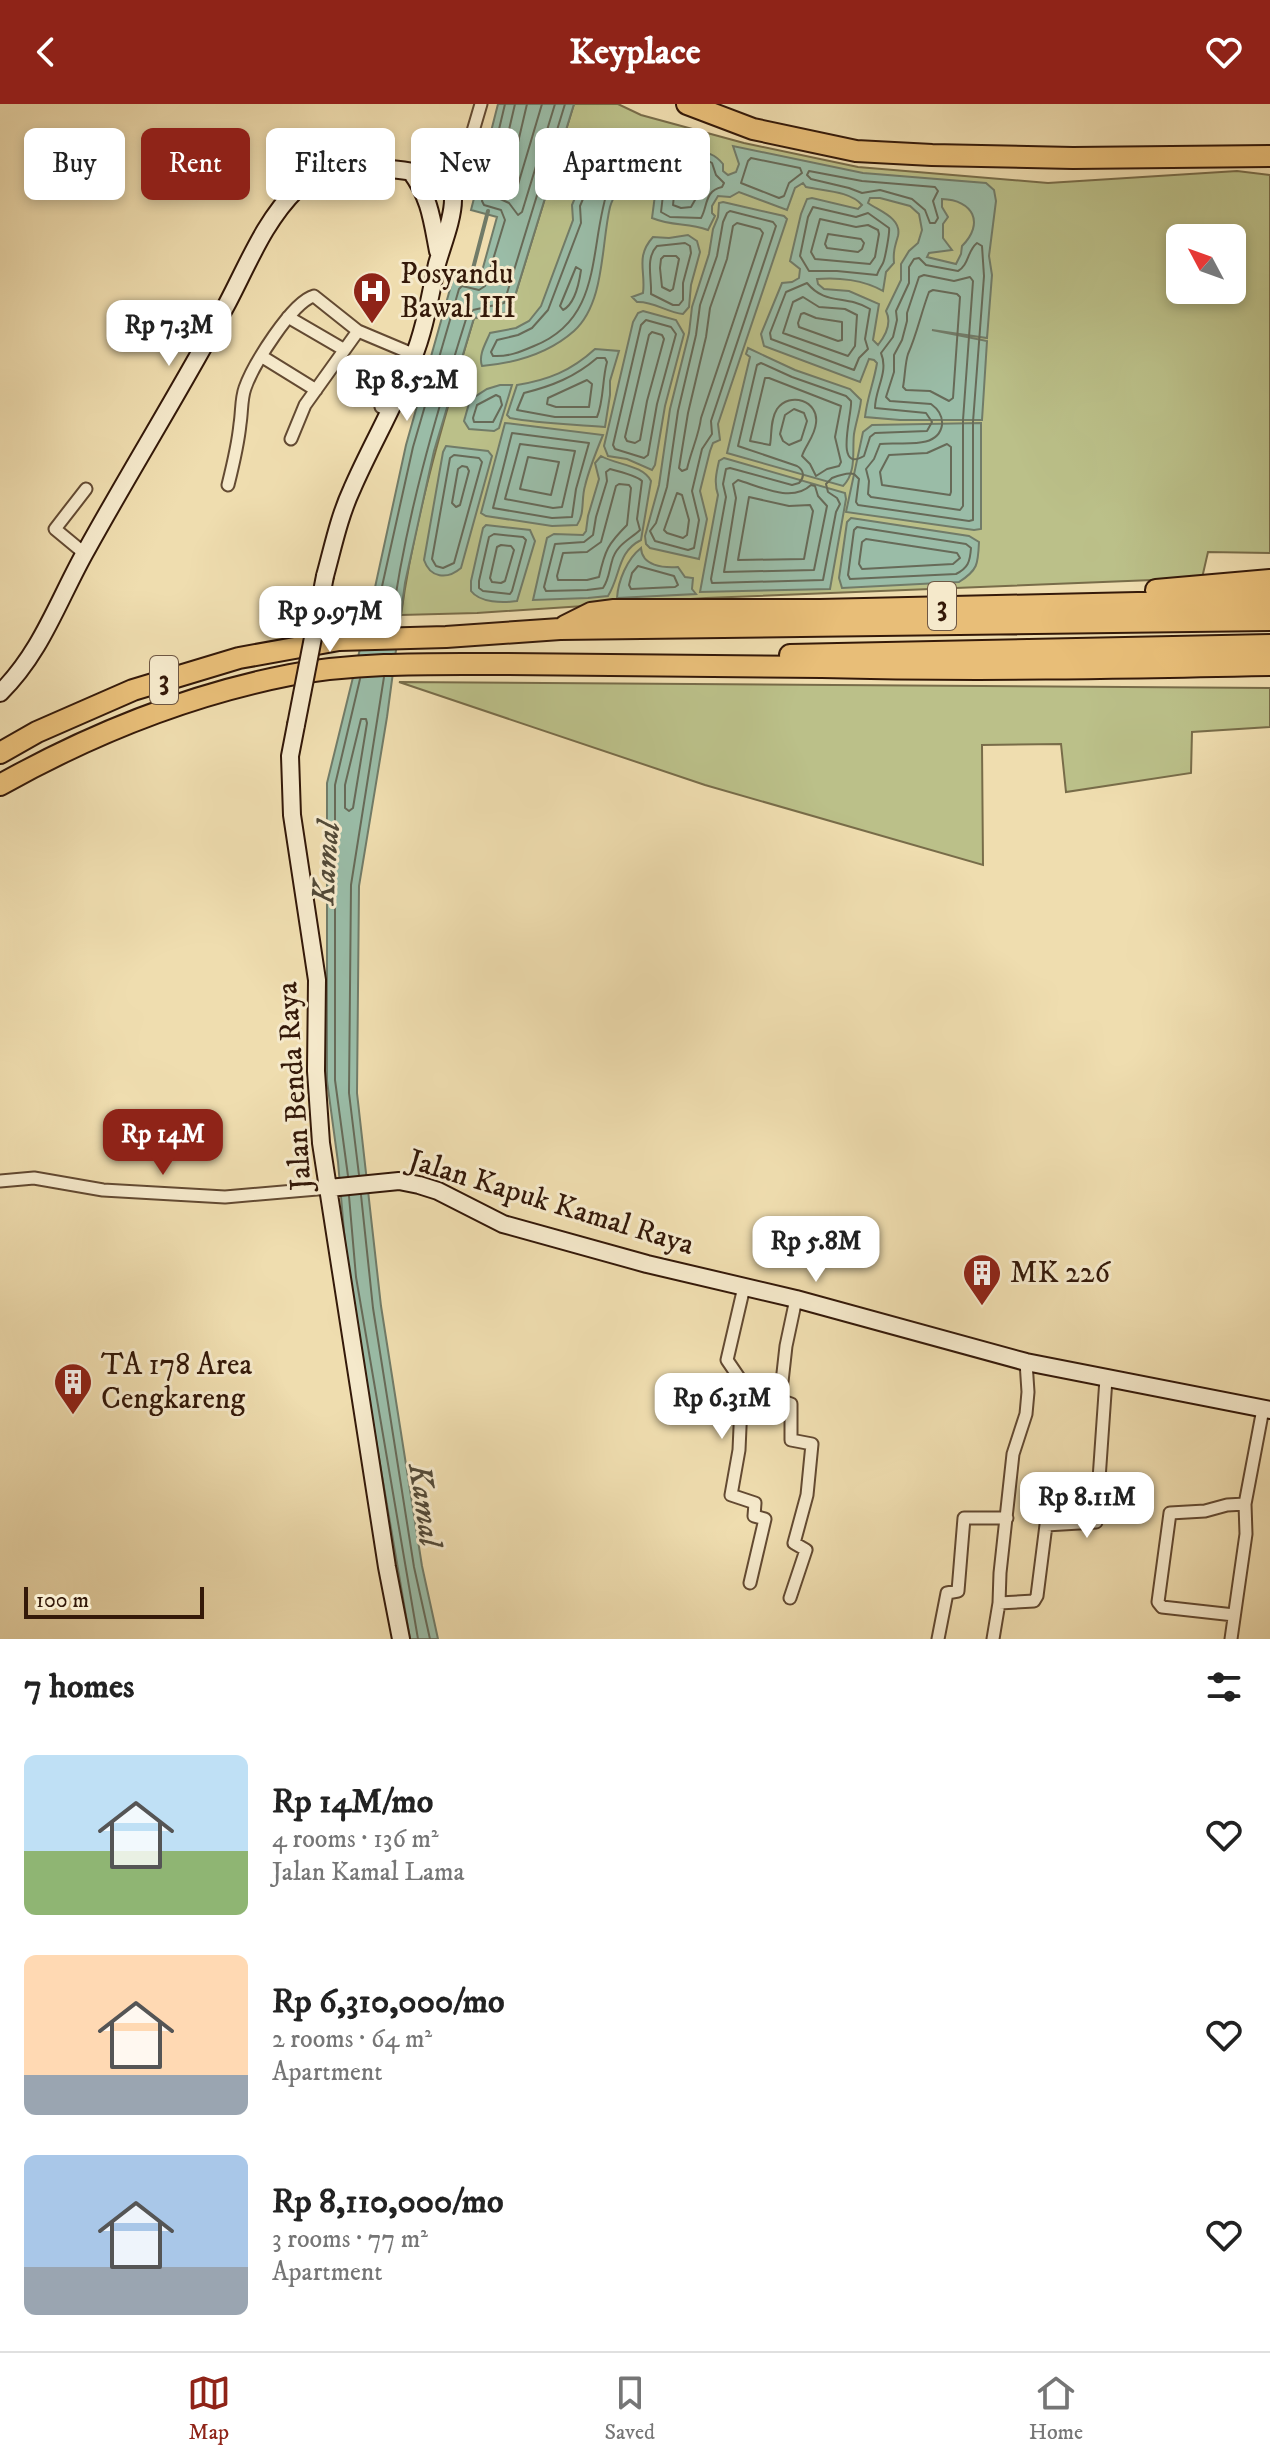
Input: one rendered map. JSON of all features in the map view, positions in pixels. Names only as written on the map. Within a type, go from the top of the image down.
[{"type":"highway","points":[[687,104],[753,129],[856,151],[1058,157],[1270,156]]},
{"type":"highway","points":[[1029,604],[1270,580]]},
{"type":"highway","name":"3","points":[[560,629],[591,613],[614,610],[820,610],[1270,600]]},
{"type":"highway","name":"3","points":[[0,753],[37,732],[133,690],[239,658],[339,640],[560,629],[1270,620]]},
{"type":"highway","name":"3","points":[[666,664],[817,653],[1270,645]]},
{"type":"highway","name":"3","points":[[0,785],[54,754],[146,715],[244,685],[340,668],[441,664],[877,668],[1270,665]]},
{"type":"main road","points":[[0,693],[26,663],[47,631],[84,553],[279,210],[299,188],[319,175],[351,167],[411,172]]},
{"type":"main road","points":[[428,200],[439,257]]},
{"type":"main road","name":"Jalan Benda Raya","points":[[401,1639],[387,1567],[335,1188],[321,1143],[316,1071],[317,980],[292,815],[290,756],[325,576],[341,517],[389,403],[415,355],[453,200]]},
{"type":"main road","name":"Jalan Kapuk Kamal Raya","points":[[335,1188],[399,1181],[419,1185],[438,1191],[503,1224],[647,1264],[796,1299],[1026,1362],[1267,1410]]},
{"type":"street","points":[[474,128],[481,104]]},
{"type":"street","points":[[228,485],[236,456],[245,388],[261,356],[288,317],[309,297],[314,296],[363,334],[415,355]]},
{"type":"street","points":[[288,317],[343,349]]},
{"type":"street","points":[[291,439],[305,405],[343,349],[363,334]]},
{"type":"street","points":[[261,356],[316,390]]},
{"type":"street","points":[[84,553],[55,529],[86,489]]},
{"type":"street","points":[[0,1181],[34,1178],[103,1190],[225,1197],[335,1188]]},
{"type":"street","points":[[744,1287],[727,1360],[742,1382],[739,1450],[731,1495],[755,1503],[754,1516],[765,1519],[750,1583]]},
{"type":"street","points":[[790,1598],[806,1550],[794,1543],[807,1495],[812,1444],[791,1440],[791,1404],[780,1400],[786,1346],[796,1299]]},
{"type":"street","points":[[993,1639],[1013,1454],[1026,1414],[1026,1362]]},
{"type":"street","points":[[999,1603],[1034,1601],[1046,1525],[1096,1522],[1106,1379]]},
{"type":"street","points":[[1231,1639],[1246,1534],[1245,1504],[1267,1410]]},
{"type":"street","points":[[1234,1615],[1162,1607],[1158,1602],[1170,1513],[1245,1504]]},
{"type":"street","points":[[938,1639],[947,1593],[958,1591],[964,1518],[1007,1518]]},
{"type":"green space","points":[[574,104],[618,104],[641,115],[689,128],[567,128]]},
{"type":"green space","points":[[710,134],[858,167],[1048,183],[1237,171],[1270,175],[1270,553],[1208,552],[1202,578],[706,598],[401,615],[423,502],[474,318],[510,312],[544,200],[710,200]]},
{"type":"green space","points":[[399,682],[1270,688],[1270,727],[1192,732],[1191,773],[1066,792],[1061,744],[982,745],[983,865],[705,785]]},
{"type":"water","points":[[498,104],[574,104],[567,128],[535,128],[535,200],[544,200],[510,312],[474,318],[434,451],[405,583],[359,886],[357,1093],[381,1306],[422,1566],[438,1639],[410,1639],[348,1277],[327,1081],[327,783],[406,445],[454,275],[479,282],[497,217],[471,210],[474,200],[519,200],[519,128],[492,128]]},
{"type":"water","points":[[733,146],[863,173],[986,183],[994,190],[996,201],[989,256],[992,275],[987,338],[932,330],[987,341],[982,420],[865,417],[877,363],[874,360],[869,359],[860,382],[764,346],[761,334],[782,283],[799,278],[800,269],[790,261],[807,199],[858,209],[862,205],[857,200],[844,194],[806,187],[803,183],[795,188],[787,210],[739,192],[730,197],[718,196],[712,206],[715,216],[708,230],[652,218],[654,200],[710,200],[710,154],[723,164],[723,171],[728,175],[736,172],[739,164]],"holes":[[[870,198],[880,198],[910,206],[919,214],[922,230],[918,243],[901,264],[901,280],[886,311],[887,329],[878,345],[873,340],[879,304],[849,291],[824,289],[817,279],[851,280],[883,291],[886,272],[894,263],[897,224],[868,203]],[[942,199],[953,200],[968,208],[974,221],[956,264],[927,257],[929,253],[952,250],[943,238],[943,224],[948,217],[942,207]]]},
{"type":"water","points":[[574,200],[613,200],[597,289],[584,319],[574,331],[553,346],[519,360],[482,366],[482,353],[490,333],[516,328],[529,321],[541,306],[573,220]]},
{"type":"water","points":[[719,203],[787,219],[718,424],[720,440],[713,443],[710,451],[700,491],[707,519],[699,559],[650,548],[645,536],[659,485],[670,409],[689,333],[692,307],[709,254]]},
{"type":"water","points":[[688,235],[697,241],[700,252],[689,307],[683,314],[637,302],[632,297],[643,293],[644,251],[653,237]]},
{"type":"water","points":[[643,311],[676,320],[684,334],[652,470],[627,459],[608,456],[604,446],[633,322]]},
{"type":"water","points":[[748,348],[795,370],[850,389],[861,400],[854,434],[852,468],[843,486],[727,453],[750,357],[746,354]]},
{"type":"water","points":[[595,349],[619,351],[610,381],[605,427],[534,422],[507,415],[517,385],[559,373]]},
{"type":"water","points":[[500,385],[512,385],[499,428],[494,431],[469,429],[464,421],[470,400]]},
{"type":"water","points":[[505,423],[603,435],[587,480],[577,525],[552,526],[481,513]]},
{"type":"water","points":[[981,423],[981,529],[846,512],[863,432],[872,425]]},
{"type":"water","points":[[446,446],[488,451],[492,456],[461,568],[440,575],[430,571],[424,560]]},
{"type":"water","points":[[601,456],[636,468],[651,481],[641,540],[623,557],[608,596],[533,600],[547,538],[554,534],[583,535],[586,531],[599,479],[595,463]]},
{"type":"water","points":[[724,458],[845,493],[830,589],[700,592],[718,495],[717,470],[719,461]]},
{"type":"water","points":[[851,518],[969,536],[979,542],[976,566],[959,582],[842,588],[839,578],[847,522]]},
{"type":"water","points":[[486,525],[530,530],[535,541],[517,601],[486,600],[471,591]]},
{"type":"water","points":[[641,548],[649,562],[678,567],[685,577],[693,578],[692,589],[696,594],[617,598],[624,571]]},
{"type":"waterway","name":"Kamal","points":[[469,284],[488,211]]},
{"type":"place","name":"Posyandu Bawal III","points":[[372,325]]},
{"type":"place","name":"MK 226","points":[[982,1307]]},
{"type":"place","name":"TA 178 Area Cengkareng","points":[[73,1416]]}]
